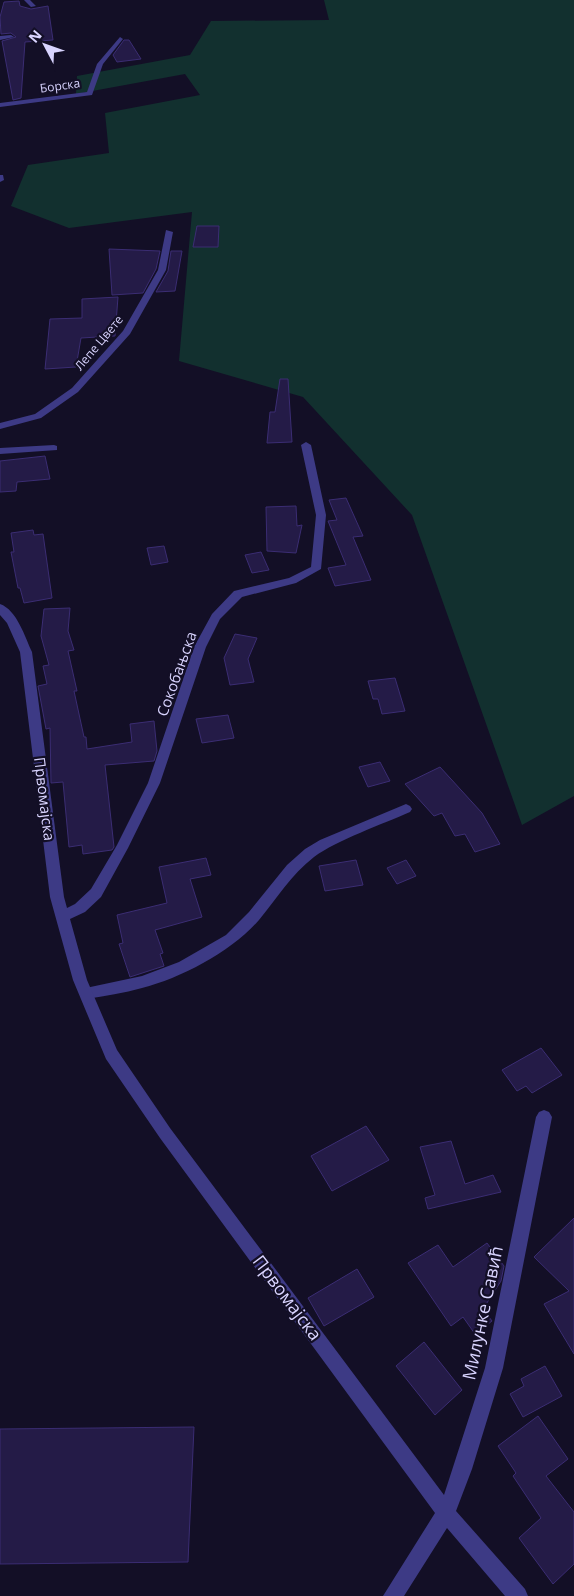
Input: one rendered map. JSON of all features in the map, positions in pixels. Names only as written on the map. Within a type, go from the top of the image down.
[{"type":"street","points":[[27,0],[33,6]]},
{"type":"street","points":[[0,38],[11,37]]},
{"type":"street","name":"Борска","points":[[0,104],[90,94],[100,64],[120,39]]},
{"type":"street","name":"Лепе Цвете","points":[[0,426],[38,416],[75,390],[127,332],[162,270],[169,232]]},
{"type":"street","name":"Сокобањска","points":[[62,918],[80,908],[96,893],[122,848],[154,783],[200,646],[216,618],[238,594],[292,580],[316,568],[321,516],[306,445]]},
{"type":"street","points":[[0,451],[54,448]]},
{"type":"street","name":"Првомајска","points":[[0,608],[12,621],[26,652],[56,896],[86,993],[111,1054],[160,1125],[446,1513],[518,1596]]},
{"type":"street","points":[[86,993],[143,982],[184,966],[231,939],[254,916],[292,869],[310,853],[325,844],[406,809]]},
{"type":"street","name":"Милунке Савић","points":[[446,1513],[463,1469],[494,1368],[544,1117]]},
{"type":"street","points":[[393,1596],[446,1513]]},
{"type":"green space","points":[[324,0],[574,0],[574,796],[522,825],[412,515],[303,397],[179,361],[192,212],[69,228],[11,206],[28,165],[109,153],[105,113],[200,95],[185,74],[76,94],[77,76],[190,55],[211,21],[329,20]]},
{"type":"building","points":[[19,1],[20,6],[31,9],[48,6],[53,40],[25,42],[21,98],[13,100],[2,41],[16,37],[11,33],[1,34],[0,17],[4,2]]},
{"type":"building","points":[[124,40],[129,40],[141,59],[117,62],[113,55]]},
{"type":"building","points":[[197,226],[219,226],[218,247],[193,247]]},
{"type":"building","points":[[109,249],[160,251],[156,269],[143,293],[112,295]]},
{"type":"building","points":[[171,251],[182,251],[175,291],[156,292],[168,271]]},
{"type":"building","points":[[118,297],[115,336],[81,338],[76,367],[45,369],[50,319],[82,318],[82,299]]},
{"type":"building","points":[[280,379],[288,379],[292,442],[267,443],[270,412],[275,412]]},
{"type":"building","points":[[45,456],[50,479],[17,482],[16,491],[0,492],[0,461]]},
{"type":"building","points":[[346,498],[363,536],[353,537],[371,580],[335,586],[328,568],[346,565],[328,521],[337,520],[329,500]]},
{"type":"building","points":[[296,506],[297,526],[302,525],[296,553],[267,551],[266,507]]},
{"type":"building","points":[[33,530],[34,535],[43,534],[52,598],[24,603],[20,588],[18,588],[11,552],[14,552],[11,533]]},
{"type":"building","points":[[164,546],[168,562],[151,565],[147,548]]},
{"type":"building","points":[[261,552],[269,570],[252,573],[245,555]]},
{"type":"building","points":[[70,608],[68,631],[74,650],[68,651],[77,691],[74,691],[84,737],[86,737],[87,749],[132,742],[130,724],[154,721],[157,751],[154,761],[105,765],[114,847],[112,850],[83,854],[82,845],[69,847],[63,782],[51,783],[50,728],[46,729],[38,686],[47,684],[43,666],[49,665],[41,636],[44,609]]},
{"type":"building","points":[[235,634],[257,638],[248,659],[254,682],[230,685],[224,658]]},
{"type":"building","points":[[395,678],[405,711],[382,714],[378,699],[373,699],[368,681]]},
{"type":"building","points":[[228,715],[234,738],[202,743],[196,719]]},
{"type":"building","points":[[380,762],[390,781],[368,787],[359,767]]},
{"type":"building","points":[[440,767],[482,813],[500,844],[475,852],[465,834],[455,836],[442,813],[434,816],[405,784]]},
{"type":"building","points":[[206,858],[211,875],[190,879],[202,917],[155,930],[163,953],[160,954],[164,966],[130,977],[119,944],[123,943],[117,915],[167,903],[159,867]]},
{"type":"building","points":[[356,860],[363,885],[325,891],[319,866]]},
{"type":"building","points":[[406,860],[416,876],[397,884],[387,868]]},
{"type":"building","points":[[541,1048],[562,1075],[532,1093],[526,1086],[517,1091],[502,1070]]},
{"type":"building","points":[[366,1126],[389,1160],[332,1191],[311,1156]]},
{"type":"building","points":[[451,1141],[465,1184],[493,1175],[501,1192],[428,1209],[425,1198],[435,1195],[420,1147]]},
{"type":"building","points":[[574,1218],[574,1354],[544,1304],[569,1291],[534,1257]]},
{"type":"building","points":[[487,1243],[504,1266],[501,1281],[483,1309],[492,1321],[475,1334],[463,1317],[451,1326],[408,1263],[438,1245],[453,1267]]},
{"type":"building","points":[[357,1269],[374,1297],[324,1326],[308,1298]]},
{"type":"building","points":[[424,1342],[462,1390],[435,1415],[396,1366]]},
{"type":"building","points":[[545,1366],[562,1396],[523,1417],[510,1394],[524,1386],[521,1379]]},
{"type":"building","points":[[538,1416],[568,1459],[546,1476],[574,1512],[574,1564],[553,1584],[519,1538],[541,1518],[513,1476],[516,1473],[498,1446]]},
{"type":"building","points":[[194,1427],[188,1562],[0,1564],[0,1429]]}]
